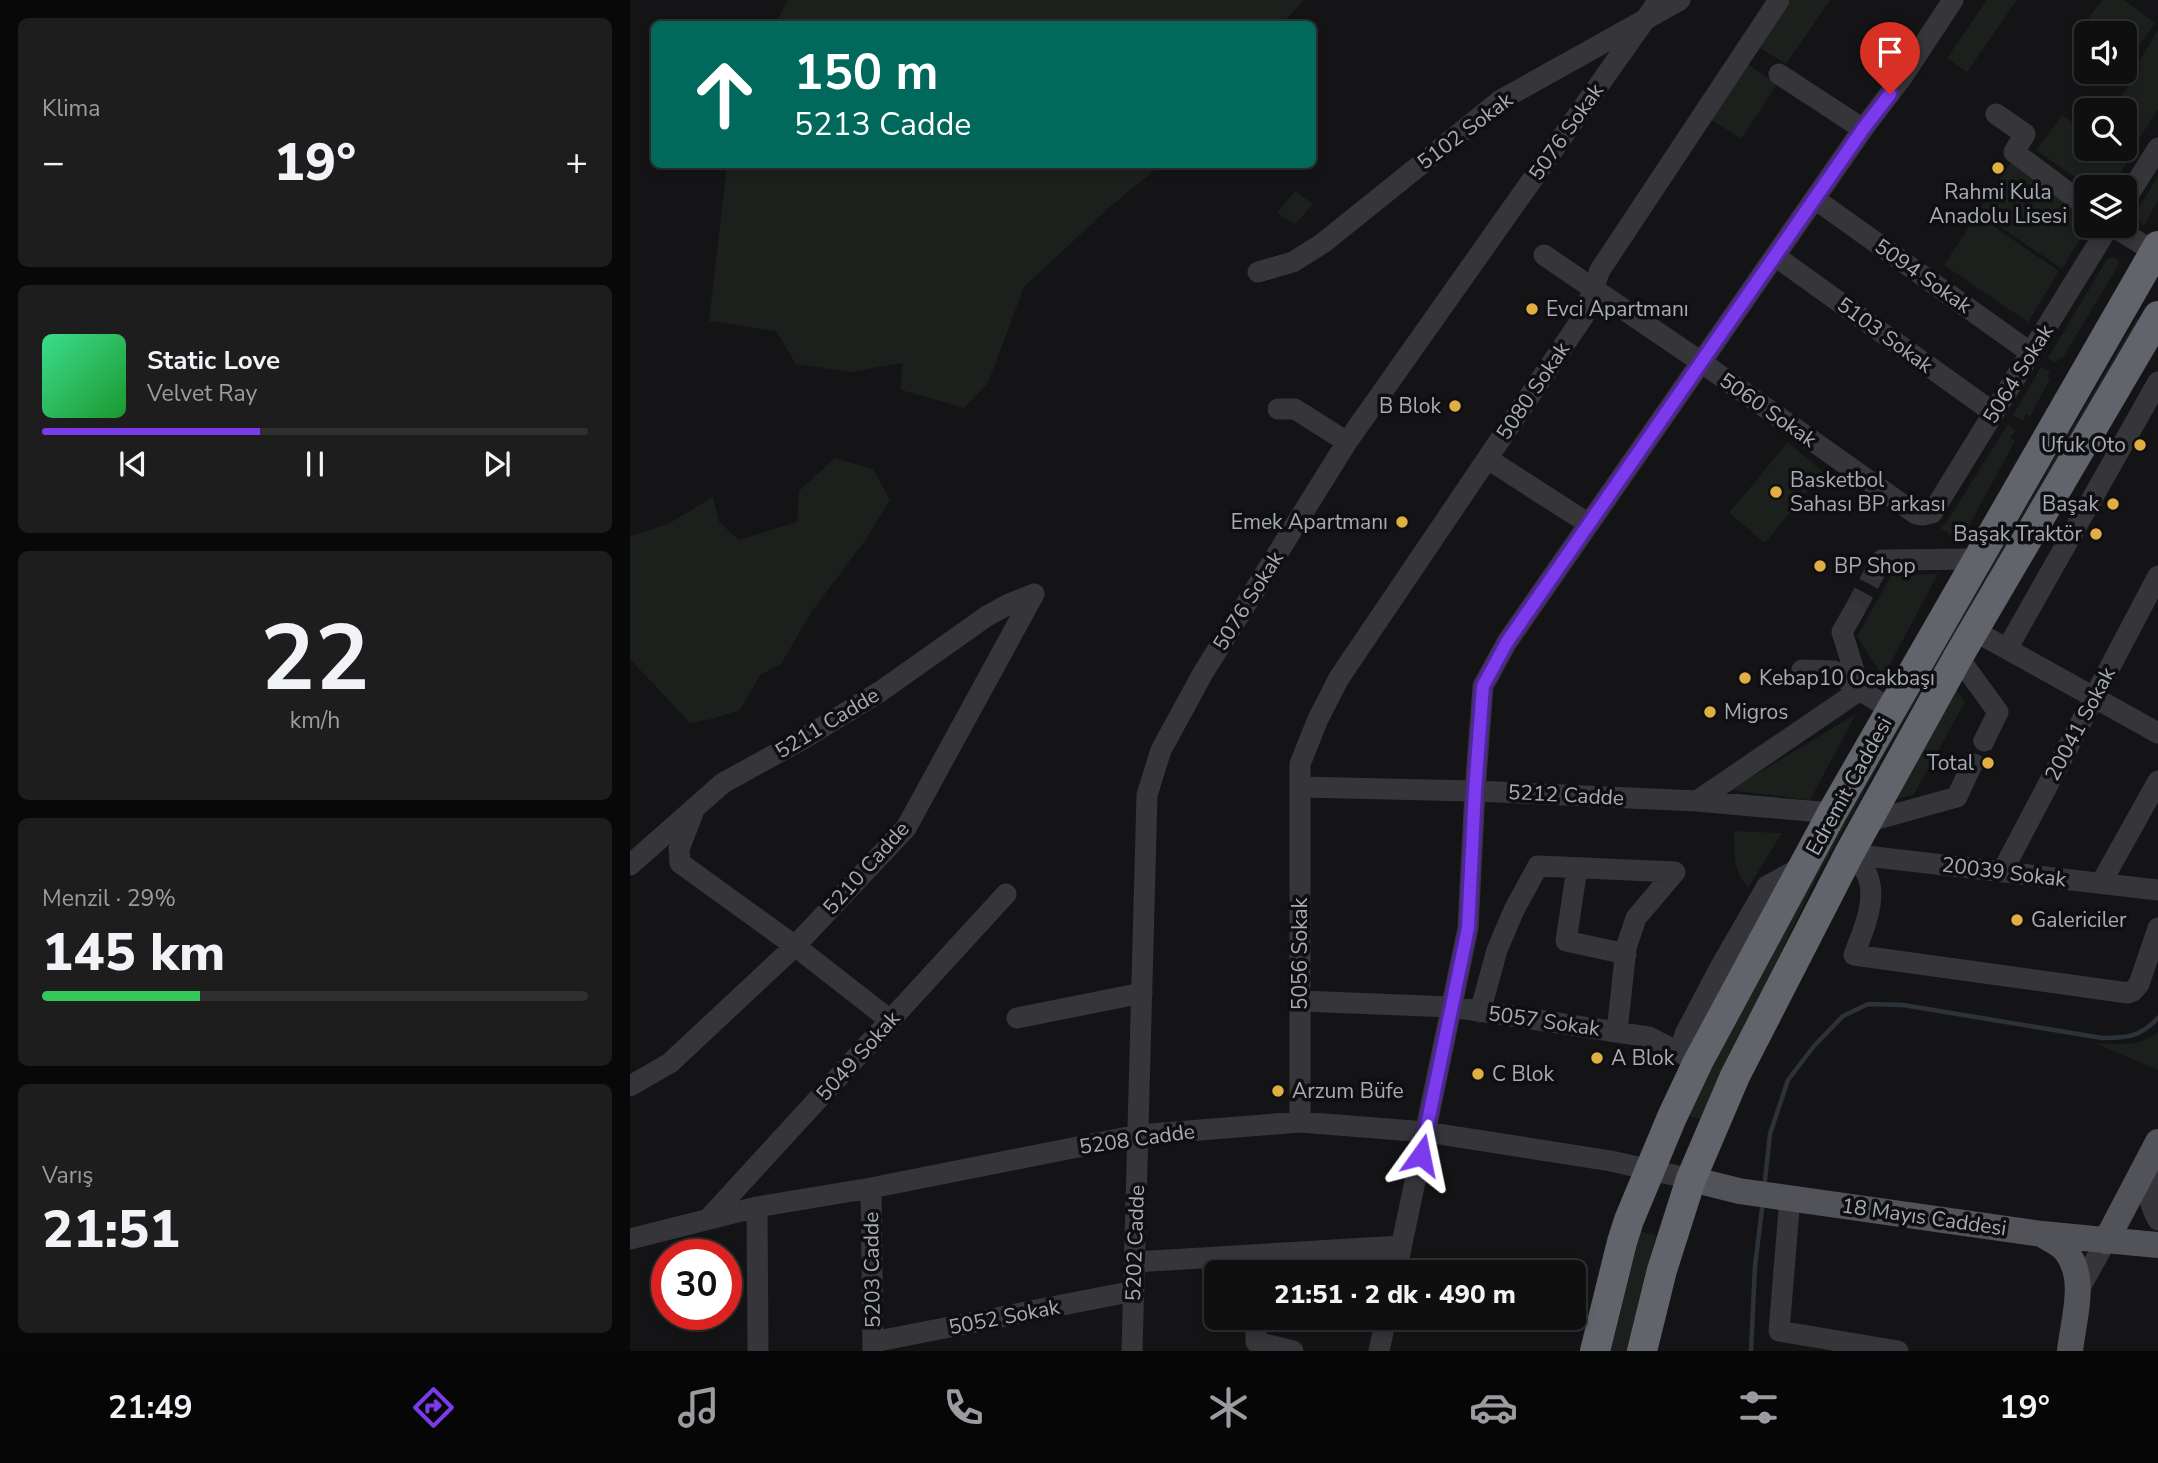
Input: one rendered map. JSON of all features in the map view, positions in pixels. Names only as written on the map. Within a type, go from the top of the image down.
[{"type":"highway","name":"Edremit Caddesi","points":[[1595,1351],[1622,1242],[1688,1058],[1804,866],[2156,249]]},
{"type":"highway","name":"Edremit Caddesi","points":[[1642,1351],[1662,1270],[1691,1179],[1735,1076],[1853,854],[1867,822],[1973,630],[2158,316]]},
{"type":"main road","points":[[2106,1241],[2154,1149]]},
{"type":"main road","name":"18 Mayıs Caddesi","points":[[1691,1179],[1738,1191],[2042,1234],[2158,1245]]},
{"type":"main road","points":[[2042,1234],[2066,1250],[2072,1261],[2078,1291],[2070,1351]]},
{"type":"street","name":"5076 Sokak","points":[[1138,1135],[1147,795],[1161,750],[1203,673],[1347,442],[1659,0]]},
{"type":"street","name":"5102 Sokak","points":[[1258,272],[1293,262],[1323,243],[1501,100],[1680,0]]},
{"type":"street","name":"5080 Sokak","points":[[1300,787],[1300,764],[1318,719],[1339,678],[1583,317],[1600,270],[1779,0]]},
{"type":"street","points":[[1398,1260],[1468,928],[1483,686],[1507,642],[1863,129],[1903,76],[1953,0]]},
{"type":"street","points":[[1779,75],[1863,129]]},
{"type":"street","points":[[1996,114],[2025,134],[2014,152],[2074,197]]},
{"type":"street","points":[[2137,181],[2158,148]]},
{"type":"street","name":"5094 Sokak","points":[[1815,200],[2031,353]]},
{"type":"street","name":"5064 Sokak","points":[[1923,515],[1932,513],[2103,238]]},
{"type":"street","points":[[2134,238],[2156,249]]},
{"type":"street","name":"5060 Sokak","points":[[1544,255],[1702,362],[1916,514],[1923,515]]},
{"type":"street","name":"5103 Sokak","points":[[1775,256],[1994,413]]},
{"type":"street","points":[[2007,649],[2157,389],[2138,350]]},
{"type":"street","points":[[1278,409],[1295,409],[1347,442]]},
{"type":"street","points":[[1488,459],[1589,524]]},
{"type":"street","points":[[1876,570],[1882,560],[1978,559]]},
{"type":"street","name":"20041 Sokak","points":[[2002,872],[2158,576]]},
{"type":"street","name":"5211 Cadde","points":[[630,865],[723,783],[803,739],[881,691],[987,616],[1034,594]]},
{"type":"street","name":"5210 Cadde","points":[[630,1086],[670,1063],[795,946],[906,828],[1034,594]]},
{"type":"street","points":[[1854,611],[1842,632],[1860,690]]},
{"type":"street","points":[[1973,630],[2158,733]]},
{"type":"street","points":[[1958,657],[1998,712],[1984,741]]},
{"type":"street","points":[[1802,670],[1834,671],[1892,710]]},
{"type":"street","points":[[1696,802],[1860,690]]},
{"type":"street","points":[[1867,822],[1956,797],[1968,773]]},
{"type":"street","points":[[2101,883],[2158,781]]},
{"type":"street","name":"5212 Cadde","points":[[1300,787],[1475,791],[1696,802],[1832,813]]},
{"type":"street","name":"5056 Sokak","points":[[1300,787],[1300,1122]]},
{"type":"street","points":[[695,807],[679,849],[680,863],[795,946],[890,1020]]},
{"type":"street","points":[[1853,854],[1869,881],[1871,896],[1869,912],[1854,956],[2128,993],[2139,984],[2158,928]]},
{"type":"street","name":"20039 Sokak","points":[[1853,854],[2158,890]]},
{"type":"street","points":[[1480,1012],[1497,950],[1514,910],[1538,866],[1675,872],[1636,918],[1626,954],[1617,1032]]},
{"type":"street","points":[[1577,868],[1566,941],[1626,954]]},
{"type":"street","name":"5049 Sokak","points":[[710,1217],[1006,894]]},
{"type":"street","points":[[1017,1018],[1142,993]]},
{"type":"street","name":"5057 Sokak","points":[[1300,1001],[1452,1007],[1649,1037],[1688,1058]]},
{"type":"street","name":"5208 Cadde","points":[[630,1239],[757,1207],[871,1188],[1138,1135],[1300,1122],[1426,1132],[1611,1161],[1691,1179]]},
{"type":"street","name":"5202 Cadde","points":[[1132,1351],[1138,1135]]},
{"type":"street","points":[[2154,1149],[2147,1191],[2158,1220]]},
{"type":"street","name":"5203 Cadde","points":[[871,1188],[873,1347]]},
{"type":"street","points":[[1790,1198],[1779,1332],[1811,1344],[1898,1351]]},
{"type":"street","points":[[757,1207],[758,1351]]},
{"type":"street","points":[[2078,1291],[2106,1241]]},
{"type":"street","points":[[1281,1260],[1401,1245]]},
{"type":"street","points":[[1135,1262],[1204,1263]]},
{"type":"street","name":"5052 Sokak","points":[[873,1347],[1134,1292]]},
{"type":"street","points":[[1256,1330],[1256,1342],[1293,1351]]},
{"type":"street","points":[[1379,1351],[1383,1330]]},
{"type":"shaded area","points":[[788,0],[1304,0],[1285,21],[777,21]]},
{"type":"shaded area","points":[[1791,0],[1830,0],[1786,64],[1758,47]]},
{"type":"shaded area","points":[[1987,0],[2017,0],[1967,72],[1947,58]]},
{"type":"shaded area","points":[[2102,0],[2124,0],[2155,23],[2137,48],[2137,21],[2086,21]]},
{"type":"shaded area","points":[[2158,30],[2158,109],[2139,139],[2137,98],[2120,98],[2130,84],[2137,84],[2137,73],[2141,67],[2138,63]]},
{"type":"shaded area","points":[[1746,63],[1777,84],[1741,139],[1710,119]]},
{"type":"shaded area","points":[[2062,115],[2074,124],[2074,161],[2127,162],[2119,175],[2074,177],[2036,150]]},
{"type":"shaded area","points":[[2011,162],[2074,206],[2074,238],[2081,238],[2062,269],[1978,212]]},
{"type":"shaded area","points":[[727,168],[1157,168],[1113,204],[1024,287],[988,383],[964,408],[901,390],[902,363],[851,372],[796,364],[776,331],[709,321]]},
{"type":"shaded area","points":[[2158,176],[2158,200],[2144,226],[2137,218],[2137,211]]},
{"type":"shaded area","points":[[1295,191],[1313,204],[1295,224],[1277,213]]},
{"type":"shaded area","points":[[1977,215],[2059,271],[2028,322],[1944,265]]},
{"type":"shaded area","points":[[2113,257],[2119,264],[2062,359],[2059,358],[2056,363],[2048,358],[2107,259]]},
{"type":"shaded area","points":[[2137,318],[2140,320],[1879,764],[1816,879],[1701,1120],[1687,1115],[1876,762]]},
{"type":"shaded area","points":[[2041,367],[2050,372],[2047,377],[2050,379],[2030,416],[2026,414],[2023,421],[2013,415]]},
{"type":"shaded area","points":[[2008,424],[2016,430],[2010,438],[2015,441],[1966,531],[1951,535],[1940,528],[1946,523]]},
{"type":"shaded area","name":"Basketbol Sahası BP arkası","points":[[1788,442],[1823,472],[1765,543],[1729,513]]},
{"type":"shaded area","points":[[835,458],[873,469],[890,500],[866,539],[812,611],[781,664],[760,675],[740,710],[690,723],[630,659],[630,536],[668,524],[713,497],[719,522],[739,540],[797,522],[799,491]]},
{"type":"shaded area","points":[[1938,574],[1883,677],[1857,636],[1891,576]]},
{"type":"shaded area","points":[[1956,690],[1965,702],[1914,794],[1892,801]]},
{"type":"shaded area","points":[[1856,714],[1810,800],[1730,790]]},
{"type":"shaded area","points":[[1734,831],[1782,833],[1748,888],[1737,867]]},
{"type":"shaded area","points":[[2158,1032],[2158,1070],[2094,1043],[2136,1043]]},
{"type":"shaded area","points":[[1637,1231],[1656,1235],[1627,1351],[1606,1351]]},
{"type":"waterway","points":[[1765,1180],[1770,1134],[1788,1080],[1814,1046],[1843,1016],[1868,1004],[1903,1005],[2102,1038],[2133,1035],[2158,1018]]},
{"type":"waterway","points":[[1751,1351],[1755,1266],[1762,1209]]},
{"type":"tunnel","points":[[1854,611],[1876,570]]},
{"type":"tunnel","points":[[1968,773],[1984,741]]},
{"type":"place","name":"Rahmi Kula Anadolu Lisesi","points":[[1998,168]]},
{"type":"place","name":"Evci Apartmanı","points":[[1532,309]]},
{"type":"place","name":"B Blok","points":[[1455,406]]},
{"type":"place","name":"Ufuk Oto","points":[[2140,445]]},
{"type":"place","name":"Basketbol Sahası BP arkası","points":[[1776,492]]},
{"type":"place","name":"Başak","points":[[2113,504]]},
{"type":"place","name":"Emek Apartmanı","points":[[1402,522]]},
{"type":"place","name":"Başak Traktör","points":[[2096,534]]},
{"type":"place","name":"BP Shop","points":[[1820,566]]},
{"type":"place","name":"Kebap10 Ocakbaşı","points":[[1745,678]]},
{"type":"place","name":"Migros","points":[[1710,712]]},
{"type":"place","name":"Total","points":[[1988,763]]},
{"type":"place","name":"Galericiler","points":[[2017,920]]},
{"type":"place","name":"A Blok","points":[[1597,1058]]},
{"type":"place","name":"C Blok","points":[[1478,1074]]},
{"type":"place","name":"Arzum Büfe","points":[[1278,1091]]},
{"type":"route","points":[[1421,1155],[1468,928],[1483,686],[1507,642],[1890,94]]}]
